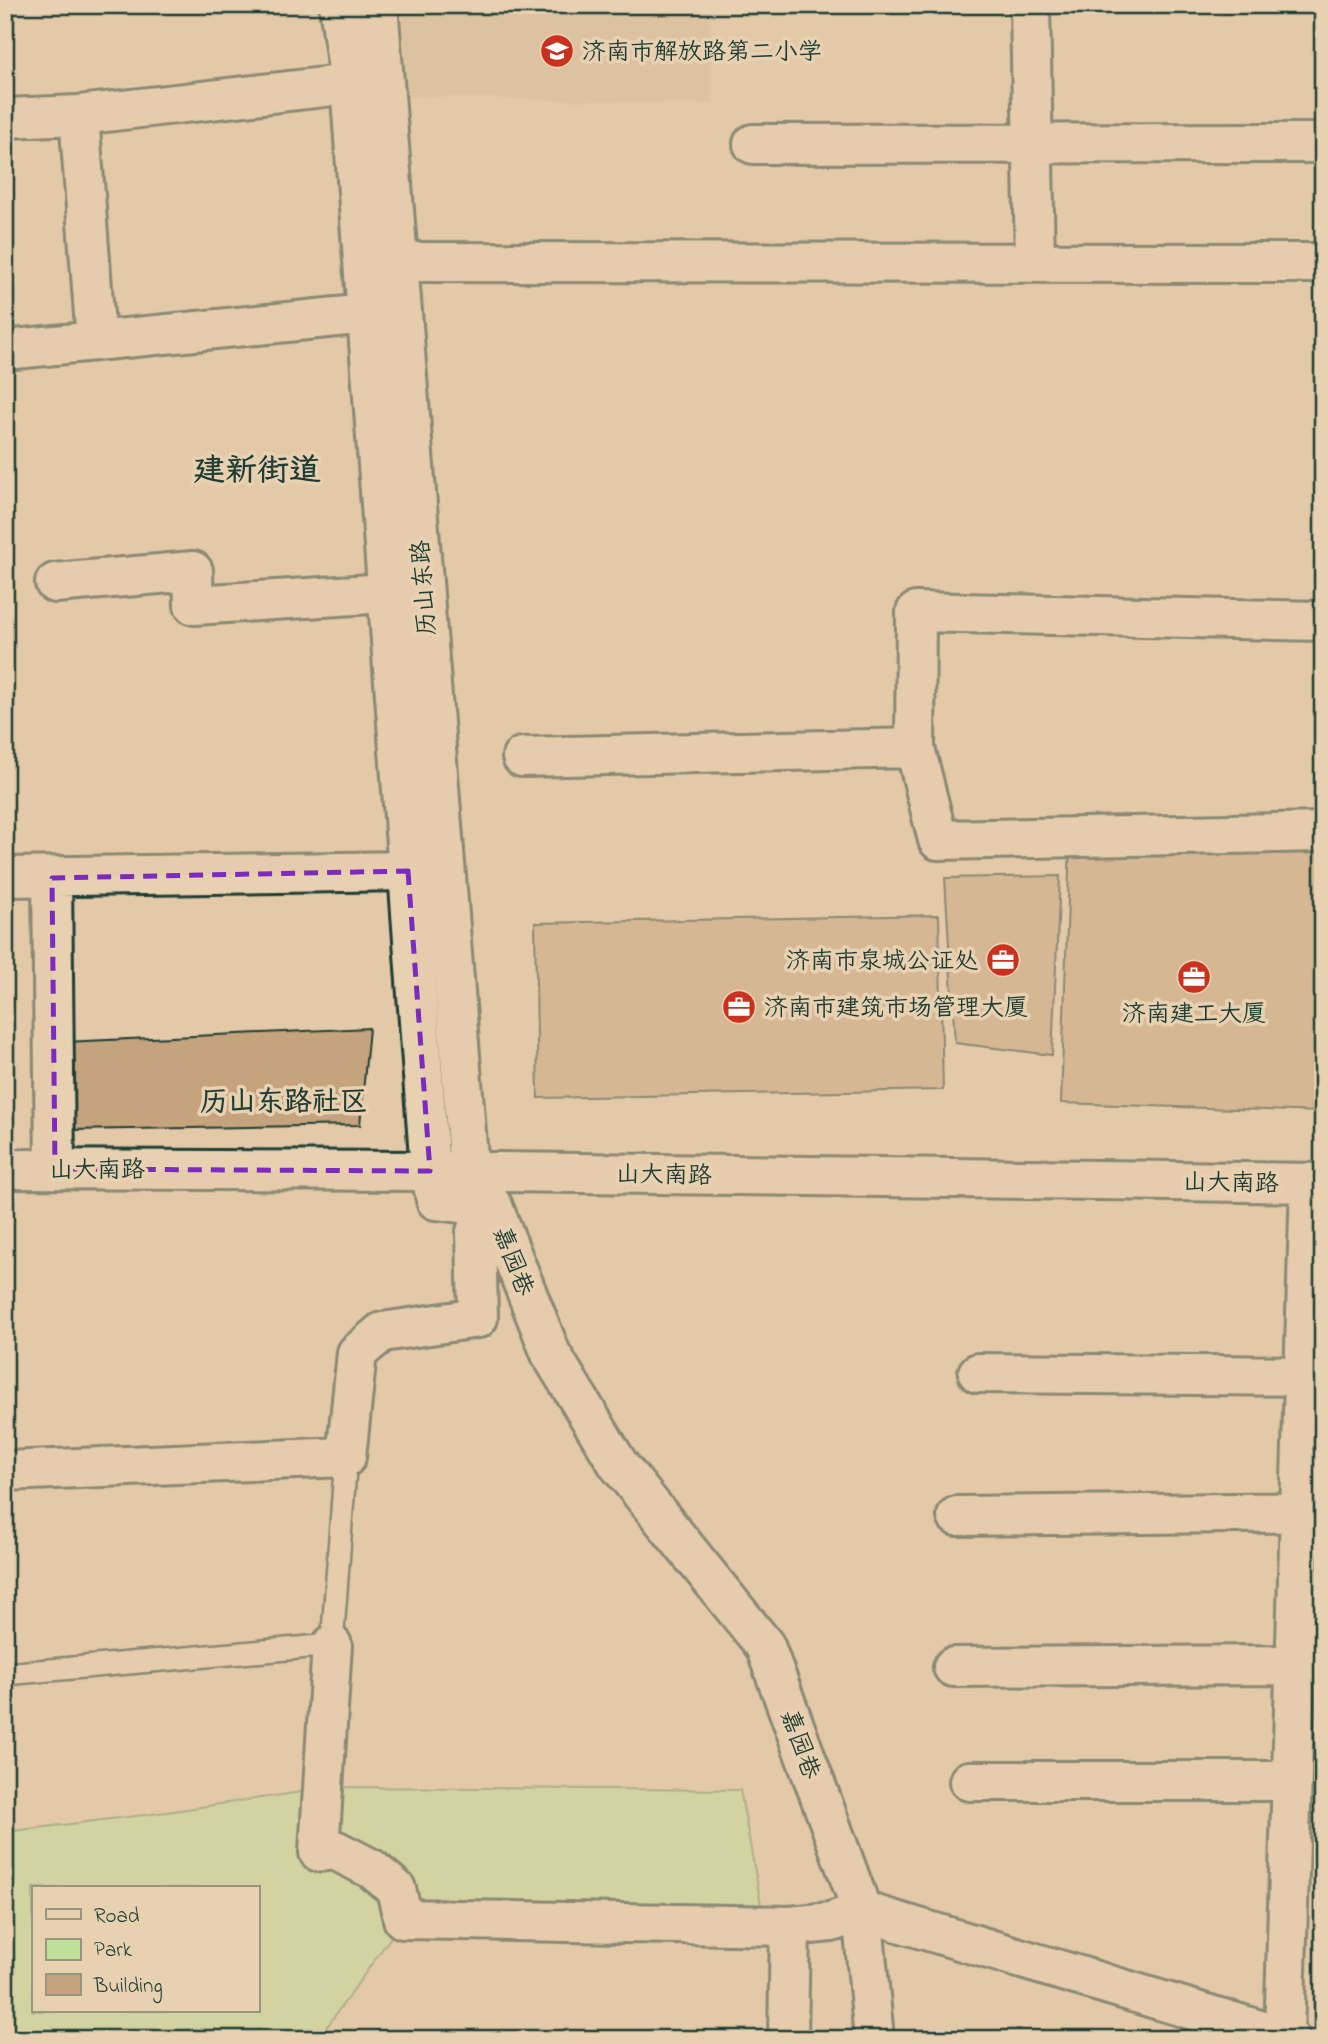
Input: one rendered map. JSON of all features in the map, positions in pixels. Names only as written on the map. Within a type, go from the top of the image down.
[{"type":"street","name":"历山东路","points":[[340,5],[350,84],[430,1171],[436,1200],[493,1207]]},
{"type":"street","name":"历山东路","points":[[378,5],[469,1171]]},
{"type":"street","points":[[1030,5],[1035,263]]},
{"type":"street","points":[[5,118],[79,115],[350,84]]},
{"type":"street","points":[[79,115],[96,341]]},
{"type":"street","points":[[753,145],[1323,143]]},
{"type":"street","points":[[398,262],[1323,263]]},
{"type":"street","points":[[5,350],[367,314]]},
{"type":"street","points":[[55,583],[193,571],[194,605],[387,593]]},
{"type":"street","points":[[1323,621],[916,612],[915,748],[939,840],[1323,832]]},
{"type":"street","points":[[522,757],[915,748]]},
{"type":"street","points":[[5,877],[408,871]]},
{"type":"street","points":[[52,878],[55,1169]]},
{"type":"street","name":"山大南路","points":[[5,1169],[469,1171],[1316,1183]]},
{"type":"street","name":"嘉园巷","points":[[469,1171],[493,1207],[551,1354],[618,1464],[765,1646],[862,1911],[874,2039]]},
{"type":"street","points":[[332,1645],[319,1852],[335,1850],[372,1869],[396,1889],[403,1919],[790,1926],[831,1922],[862,1911],[1287,2038],[1302,1766],[1295,1665],[1310,1624],[1316,1183]]},
{"type":"street","points":[[5,1471],[346,1457],[357,1353],[382,1332],[478,1318],[476,1232],[493,1207]]},
{"type":"street","points":[[978,1373],[1313,1376]]},
{"type":"street","points":[[957,1516],[1311,1513]]},
{"type":"street","points":[[953,1667],[1295,1665]]},
{"type":"street","points":[[969,1781],[1302,1766]]},
{"type":"street","points":[[788,2039],[790,1926]]},
{"type":"lane","points":[[5,1674],[332,1645],[346,1457]]},
{"type":"highlighted area","points":[[408,871],[430,1171],[55,1169],[52,878]]},
{"type":"shaded area","name":"济南市解放路第二小学","points":[[401,5],[709,5],[713,104],[407,96]]},
{"type":"green space","points":[[335,1787],[740,1790],[765,1926],[401,1923],[326,2028],[305,2039],[5,2039],[5,1832],[160,1813]]},
{"type":"building","name":"济南建工大厦","points":[[1070,841],[1323,851],[1323,1112],[1061,1103]]},
{"type":"building","name":"济南市泉城公证处","points":[[1060,876],[1052,1055],[955,1043],[945,878]]},
{"type":"building","name":"济南市建筑市场管理大厦","points":[[939,915],[943,1090],[538,1098],[535,923]]},
{"type":"building","points":[[369,1028],[360,1125],[71,1130],[65,1042]]},
{"type":"place","name":"济南市解放路第二小学","points":[[557,51]]},
{"type":"place","name":"济南市泉城公证处","points":[[1003,960]]},
{"type":"place","name":"济南建工大厦","points":[[1194,977]]},
{"type":"place","name":"济南市建筑市场管理大厦","points":[[739,1007]]},
{"type":"district","name":"建新街道","points":[[257,469]]},
{"type":"district","name":"历山东路社区","points":[[284,1100]]}]
